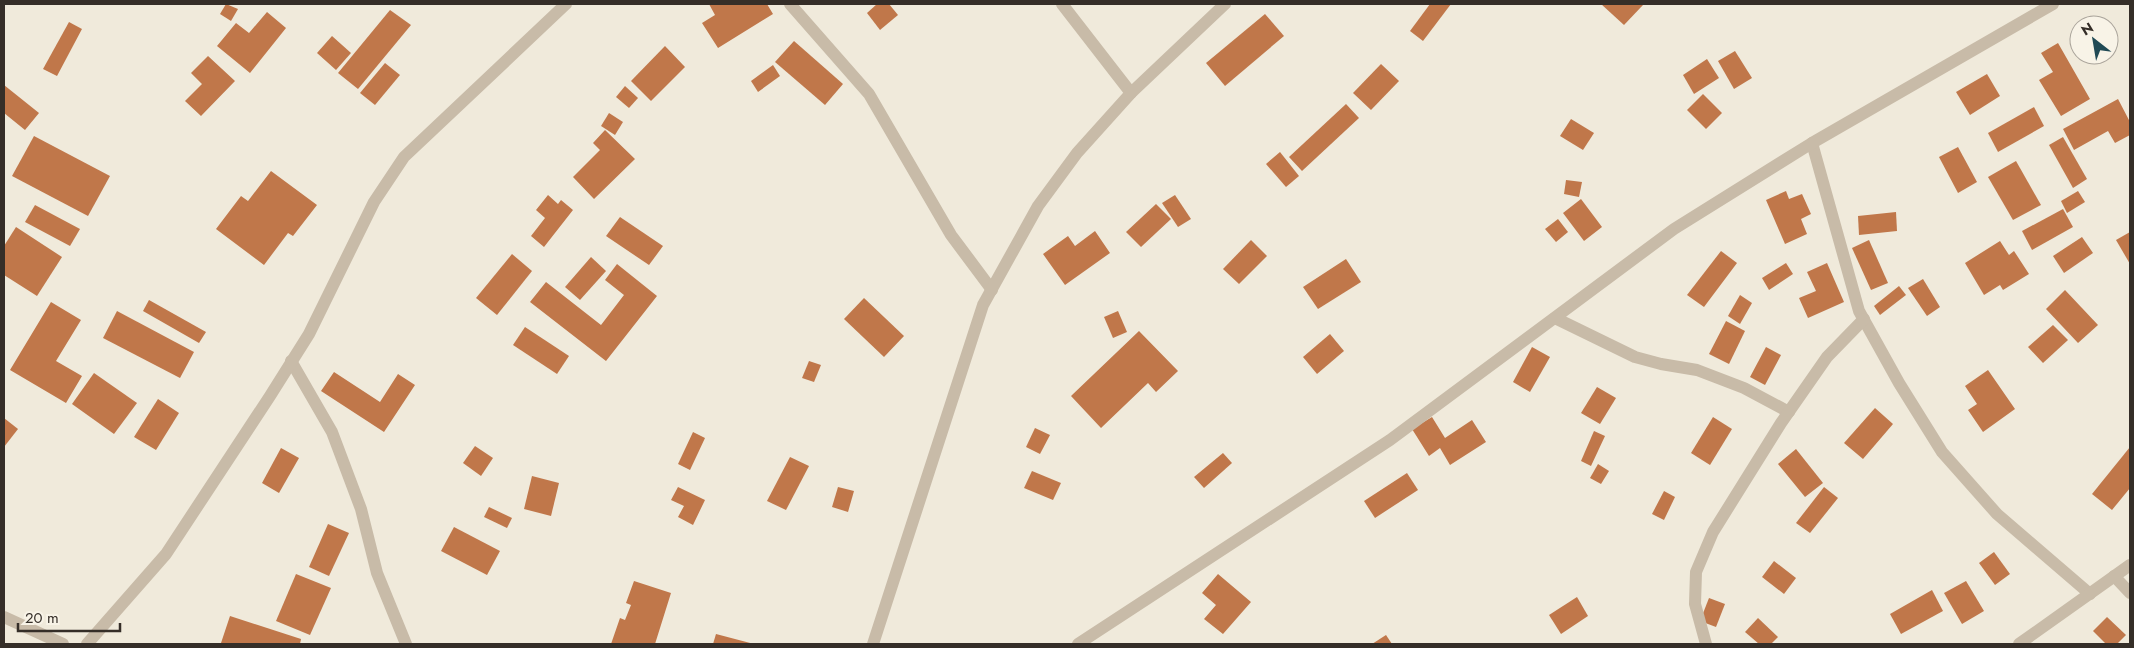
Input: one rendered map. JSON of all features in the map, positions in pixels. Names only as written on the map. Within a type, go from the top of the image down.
[{"type":"street","points":[[87,644],[166,554],[292,361],[309,334],[374,202],[404,157],[566,4]]},
{"type":"street","points":[[790,4],[869,94],[951,235],[992,290]]},
{"type":"street","points":[[1062,4],[1131,93]]},
{"type":"street","points":[[873,644],[983,305],[1038,206],[1077,154],[1131,93],[1225,4]]},
{"type":"street","points":[[1078,644],[1390,440],[1674,229],[1812,143],[2053,4]]},
{"type":"street","points":[[1812,143],[1859,311],[1899,383],[1942,452],[1997,514],[2090,594]]},
{"type":"street","points":[[1555,318],[1635,357],[1661,364],[1697,370],[1744,388],[1789,412]]},
{"type":"street","points":[[1706,644],[1695,604],[1696,572],[1713,532],[1789,412],[1827,357],[1864,319]]},
{"type":"street","points":[[292,361],[332,432],[361,509],[377,574],[406,644]]},
{"type":"street","points":[[2019,644],[2130,565]]},
{"type":"street","points":[[2114,576],[2130,593]]},
{"type":"street","points":[[4,617],[63,644]]},
{"type":"building","points":[[226,4],[238,9],[231,21],[220,14]]},
{"type":"building","points":[[709,4],[767,4],[773,14],[718,48],[702,23],[715,15]]},
{"type":"building","points":[[877,4],[889,4],[898,15],[880,30],[867,13]]},
{"type":"building","points":[[1430,4],[1451,4],[1423,41],[1410,31]]},
{"type":"building","points":[[1601,4],[1642,4],[1643,5],[1624,25]]},
{"type":"building","points":[[390,10],[411,25],[358,89],[338,73]]},
{"type":"building","points":[[267,12],[286,28],[250,73],[217,46],[236,23],[249,33]]},
{"type":"building","points":[[1265,14],[1284,36],[1225,86],[1206,63]]},
{"type":"building","points":[[69,22],[82,29],[57,76],[43,69]]},
{"type":"building","points":[[332,36],[351,53],[336,70],[317,53]]},
{"type":"building","points":[[794,41],[843,84],[825,105],[775,62]]},
{"type":"building","points":[[2058,43],[2090,99],[2061,116],[2039,80],[2053,72],[2041,53]]},
{"type":"building","points":[[665,46],[685,67],[651,101],[631,81]]},
{"type":"building","points":[[1735,51],[1752,78],[1734,89],[1718,61]]},
{"type":"building","points":[[208,56],[235,81],[201,116],[185,101],[202,84],[191,73]]},
{"type":"building","points":[[1707,59],[1719,78],[1694,94],[1683,75]]},
{"type":"building","points":[[385,63],[400,75],[375,105],[360,93]]},
{"type":"building","points":[[1381,64],[1399,81],[1371,110],[1353,93]]},
{"type":"building","points":[[773,65],[780,76],[758,92],[751,81]]},
{"type":"building","points":[[1987,74],[2000,96],[1970,115],[1956,92]]},
{"type":"building","points":[[4,85],[39,113],[25,130],[4,113]]},
{"type":"building","points":[[625,86],[638,98],[629,108],[616,97]]},
{"type":"building","points":[[1703,94],[1722,113],[1706,129],[1687,110]]},
{"type":"building","points":[[2118,99],[2130,122],[2130,135],[2115,143],[2108,131],[2074,150],[2063,129]]},
{"type":"building","points":[[1346,104],[1359,118],[1302,171],[1289,157]]},
{"type":"building","points":[[2034,107],[2044,126],[1998,152],[1988,133]]},
{"type":"building","points":[[609,113],[623,122],[615,135],[601,126]]},
{"type":"building","points":[[1571,119],[1594,133],[1583,150],[1560,136]]},
{"type":"building","points":[[605,130],[635,159],[594,199],[573,177],[600,150],[593,143]]},
{"type":"building","points":[[34,136],[110,176],[88,216],[12,176]]},
{"type":"building","points":[[2063,137],[2087,179],[2073,188],[2049,145]]},
{"type":"building","points":[[1958,147],[1977,182],[1958,193],[1939,157]]},
{"type":"building","points":[[1280,152],[1299,176],[1286,187],[1266,164]]},
{"type":"building","points":[[2016,161],[2041,205],[2013,220],[1988,177]]},
{"type":"building","points":[[271,171],[317,205],[293,236],[288,233],[264,265],[216,229],[241,196],[248,201]]},
{"type":"building","points":[[1566,180],[1582,182],[1579,197],[1564,194]]},
{"type":"building","points":[[1786,191],[1789,199],[1802,194],[1811,214],[1801,219],[1807,234],[1785,244],[1766,200]]},
{"type":"building","points":[[2078,191],[2085,202],[2067,213],[2061,201]]},
{"type":"building","points":[[548,195],[558,204],[561,200],[573,210],[544,247],[531,236],[545,218],[536,210]]},
{"type":"building","points":[[1175,195],[1191,219],[1178,227],[1162,203]]},
{"type":"building","points":[[1581,199],[1602,227],[1584,241],[1563,213]]},
{"type":"building","points":[[1156,204],[1171,219],[1141,247],[1126,232]]},
{"type":"building","points":[[35,205],[80,229],[70,246],[25,222]]},
{"type":"building","points":[[2063,209],[2073,227],[2032,250],[2022,231]]},
{"type":"building","points":[[1896,212],[1897,231],[1859,235],[1858,216]]},
{"type":"building","points":[[620,217],[663,246],[649,265],[606,236]]},
{"type":"building","points":[[1558,219],[1568,232],[1556,242],[1545,229]]},
{"type":"building","points":[[16,227],[62,257],[37,296],[4,275],[4,246]]},
{"type":"building","points":[[1095,231],[1110,253],[1065,285],[1043,254],[1068,236],[1075,246]]},
{"type":"building","points":[[2130,232],[2130,264],[2116,240]]},
{"type":"building","points":[[2082,237],[2093,253],[2064,273],[2053,256]]},
{"type":"building","points":[[1251,240],[1267,256],[1239,284],[1223,269]]},
{"type":"building","points":[[1869,240],[1888,283],[1871,290],[1852,248]]},
{"type":"building","points":[[2000,241],[2009,255],[2014,251],[2029,274],[2003,290],[2000,285],[1984,295],[1965,263]]},
{"type":"building","points":[[1721,251],[1737,263],[1704,307],[1687,295]]},
{"type":"building","points":[[512,254],[532,271],[497,315],[476,298]]},
{"type":"building","points":[[591,257],[606,271],[580,300],[565,287]]},
{"type":"building","points":[[1346,259],[1361,282],[1318,309],[1303,287]]},
{"type":"building","points":[[1786,263],[1793,274],[1769,290],[1762,278]]},
{"type":"building","points":[[1827,263],[1844,302],[1808,318],[1799,298],[1816,291],[1807,272]]},
{"type":"building","points":[[617,264],[657,296],[606,361],[530,302],[546,282],[601,325],[624,295],[605,280]]},
{"type":"building","points":[[1923,279],[1940,307],[1927,316],[1908,288]]},
{"type":"building","points":[[1899,286],[1906,295],[1880,315],[1874,306]]},
{"type":"building","points":[[2065,290],[2098,325],[2078,343],[2046,309]]},
{"type":"building","points":[[1740,295],[1752,303],[1740,324],[1728,316]]},
{"type":"building","points":[[864,298],[904,336],[884,357],[844,319]]},
{"type":"building","points":[[149,300],[206,332],[199,343],[143,311]]},
{"type":"building","points":[[51,302],[81,320],[56,361],[82,376],[66,403],[10,370]]},
{"type":"building","points":[[117,311],[194,352],[180,378],[103,338]]},
{"type":"building","points":[[1118,311],[1127,332],[1113,338],[1104,317]]},
{"type":"building","points":[[1726,321],[1745,331],[1729,364],[1709,354]]},
{"type":"building","points":[[2053,325],[2068,340],[2043,363],[2028,347]]},
{"type":"building","points":[[525,327],[569,356],[557,374],[513,345]]},
{"type":"building","points":[[1139,331],[1178,371],[1156,392],[1148,383],[1101,428],[1071,396]]},
{"type":"building","points":[[1330,334],[1344,351],[1317,374],[1303,357]]},
{"type":"building","points":[[1532,347],[1550,357],[1530,392],[1513,382]]},
{"type":"building","points":[[1766,347],[1781,355],[1765,385],[1750,377]]},
{"type":"building","points":[[809,361],[821,365],[814,382],[802,378]]},
{"type":"building","points":[[1988,370],[2015,409],[1983,432],[1968,410],[1977,404],[1965,386]]},
{"type":"building","points":[[334,372],[380,402],[398,374],[415,385],[384,432],[321,391]]},
{"type":"building","points":[[94,373],[137,403],[114,434],[72,404]]},
{"type":"building","points":[[1597,387],[1616,398],[1600,424],[1581,413]]},
{"type":"building","points":[[158,399],[179,413],[156,450],[134,437]]},
{"type":"building","points":[[1875,408],[1893,424],[1863,459],[1844,443]]},
{"type":"building","points":[[1432,417],[1445,438],[1472,420],[1486,442],[1450,465],[1440,448],[1429,456],[1412,429]]},
{"type":"building","points":[[1713,417],[1732,429],[1710,465],[1691,453]]},
{"type":"building","points":[[4,418],[18,429],[4,447]]},
{"type":"building","points":[[1035,428],[1050,435],[1040,454],[1026,447]]},
{"type":"building","points":[[1594,431],[1605,436],[1591,466],[1581,461]]},
{"type":"building","points":[[693,432],[705,438],[690,470],[678,464]]},
{"type":"building","points":[[475,446],[493,458],[481,476],[463,463]]},
{"type":"building","points":[[2130,447],[2130,488],[2112,510],[2092,494]]},
{"type":"building","points":[[281,448],[299,458],[279,493],[262,483]]},
{"type":"building","points":[[1796,449],[1823,483],[1805,497],[1778,464]]},
{"type":"building","points":[[1223,453],[1232,463],[1204,488],[1194,477]]},
{"type":"building","points":[[790,457],[809,466],[786,510],[767,501]]},
{"type":"building","points":[[1598,464],[1609,471],[1601,484],[1590,478]]},
{"type":"building","points":[[1032,471],[1061,483],[1053,500],[1024,488]]},
{"type":"building","points":[[1407,473],[1418,490],[1375,518],[1364,501]]},
{"type":"building","points":[[532,476],[559,483],[551,516],[524,509]]},
{"type":"building","points":[[678,487],[705,500],[693,525],[678,517],[684,506],[671,500]]},
{"type":"building","points":[[838,487],[854,491],[848,512],[832,507]]},
{"type":"building","points":[[1824,487],[1838,498],[1810,533],[1796,523]]},
{"type":"building","points":[[1664,491],[1675,497],[1664,520],[1652,514]]},
{"type":"building","points":[[489,507],[512,518],[507,528],[484,517]]},
{"type":"building","points":[[328,524],[349,533],[329,576],[309,567]]},
{"type":"building","points":[[454,527],[500,551],[487,575],[441,551]]},
{"type":"building","points":[[1994,552],[2010,574],[1995,585],[1979,563]]},
{"type":"building","points":[[1774,561],[1796,578],[1784,594],[1762,577]]},
{"type":"building","points":[[296,574],[331,588],[310,635],[276,621]]},
{"type":"building","points":[[1218,574],[1251,602],[1223,634],[1204,619],[1216,605],[1202,593]]},
{"type":"building","points":[[634,581],[671,593],[655,644],[611,644],[620,618],[625,620],[631,605],[626,603]]},
{"type":"building","points":[[1966,581],[1984,611],[1962,624],[1944,593]]},
{"type":"building","points":[[1932,590],[1943,611],[1901,634],[1890,614]]},
{"type":"building","points":[[1577,597],[1588,616],[1561,634],[1549,615]]},
{"type":"building","points":[[1709,598],[1725,604],[1716,627],[1700,621]]},
{"type":"building","points":[[230,616],[301,639],[300,644],[221,643]]},
{"type":"building","points":[[2107,617],[2126,635],[2117,644],[2106,644],[2093,631]]},
{"type":"building","points":[[1758,618],[1778,637],[1771,644],[1759,644],[1745,632]]},
{"type":"building","points":[[716,634],[754,644],[713,644]]},
{"type":"building","points":[[1386,635],[1392,644],[1372,644]]}]
